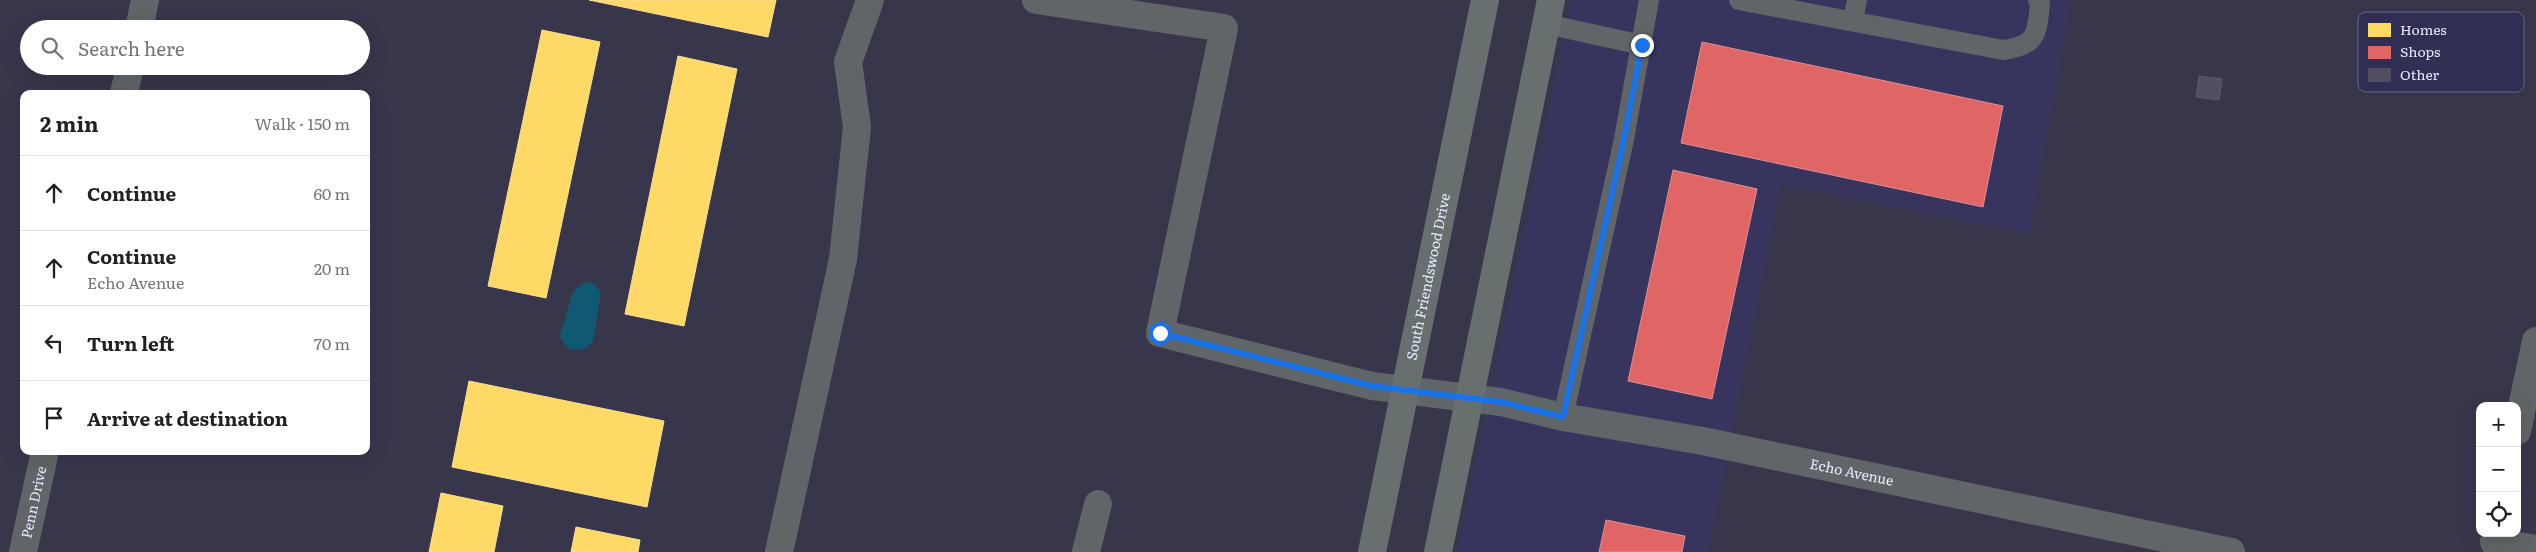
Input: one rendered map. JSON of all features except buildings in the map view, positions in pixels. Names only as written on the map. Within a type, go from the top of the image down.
[{"type":"main road","name":"South Friendswood Drive","points":[[1372,552],[1485,0]]},
{"type":"main road","points":[[1438,552],[1549,12]]},
{"type":"street","points":[[141,20],[145,0]]},
{"type":"street","points":[[779,552],[844,259],[857,127],[848,62],[870,0]]},
{"type":"street","name":"Echo Avenue","points":[[1036,0],[1224,28],[1160,333],[1372,386],[1501,402],[1563,417],[1703,441],[2230,552]]},
{"type":"street","points":[[125,90],[128,75]]},
{"type":"street","points":[[2521,412],[2536,341]]},
{"type":"street","name":"Penn Drive","points":[[23,552],[44,455]]},
{"type":"street","points":[[1086,552],[1098,504]]},
{"type":"street","points":[[2494,542],[2536,549]]},
{"type":"lane","points":[[1563,417],[1624,139],[1650,0]]},
{"type":"lane","points":[[1739,0],[2003,50],[2019,48],[2032,39],[2037,32],[2040,4],[2038,0]]},
{"type":"lane","points":[[1852,21],[1857,0]]},
{"type":"lane","points":[[1549,12],[1642,45]]},
{"type":"shaded area","points":[[1571,0],[2071,0],[2029,234],[1781,184],[1708,552],[1457,552]]},
{"type":"water","points":[[588,282],[594,284],[601,292],[593,341],[585,349],[569,349],[560,337],[561,331],[575,290]]},
{"type":"route","points":[[1160,333],[1372,386],[1501,402],[1563,417],[1624,139],[1642,45]]}]
